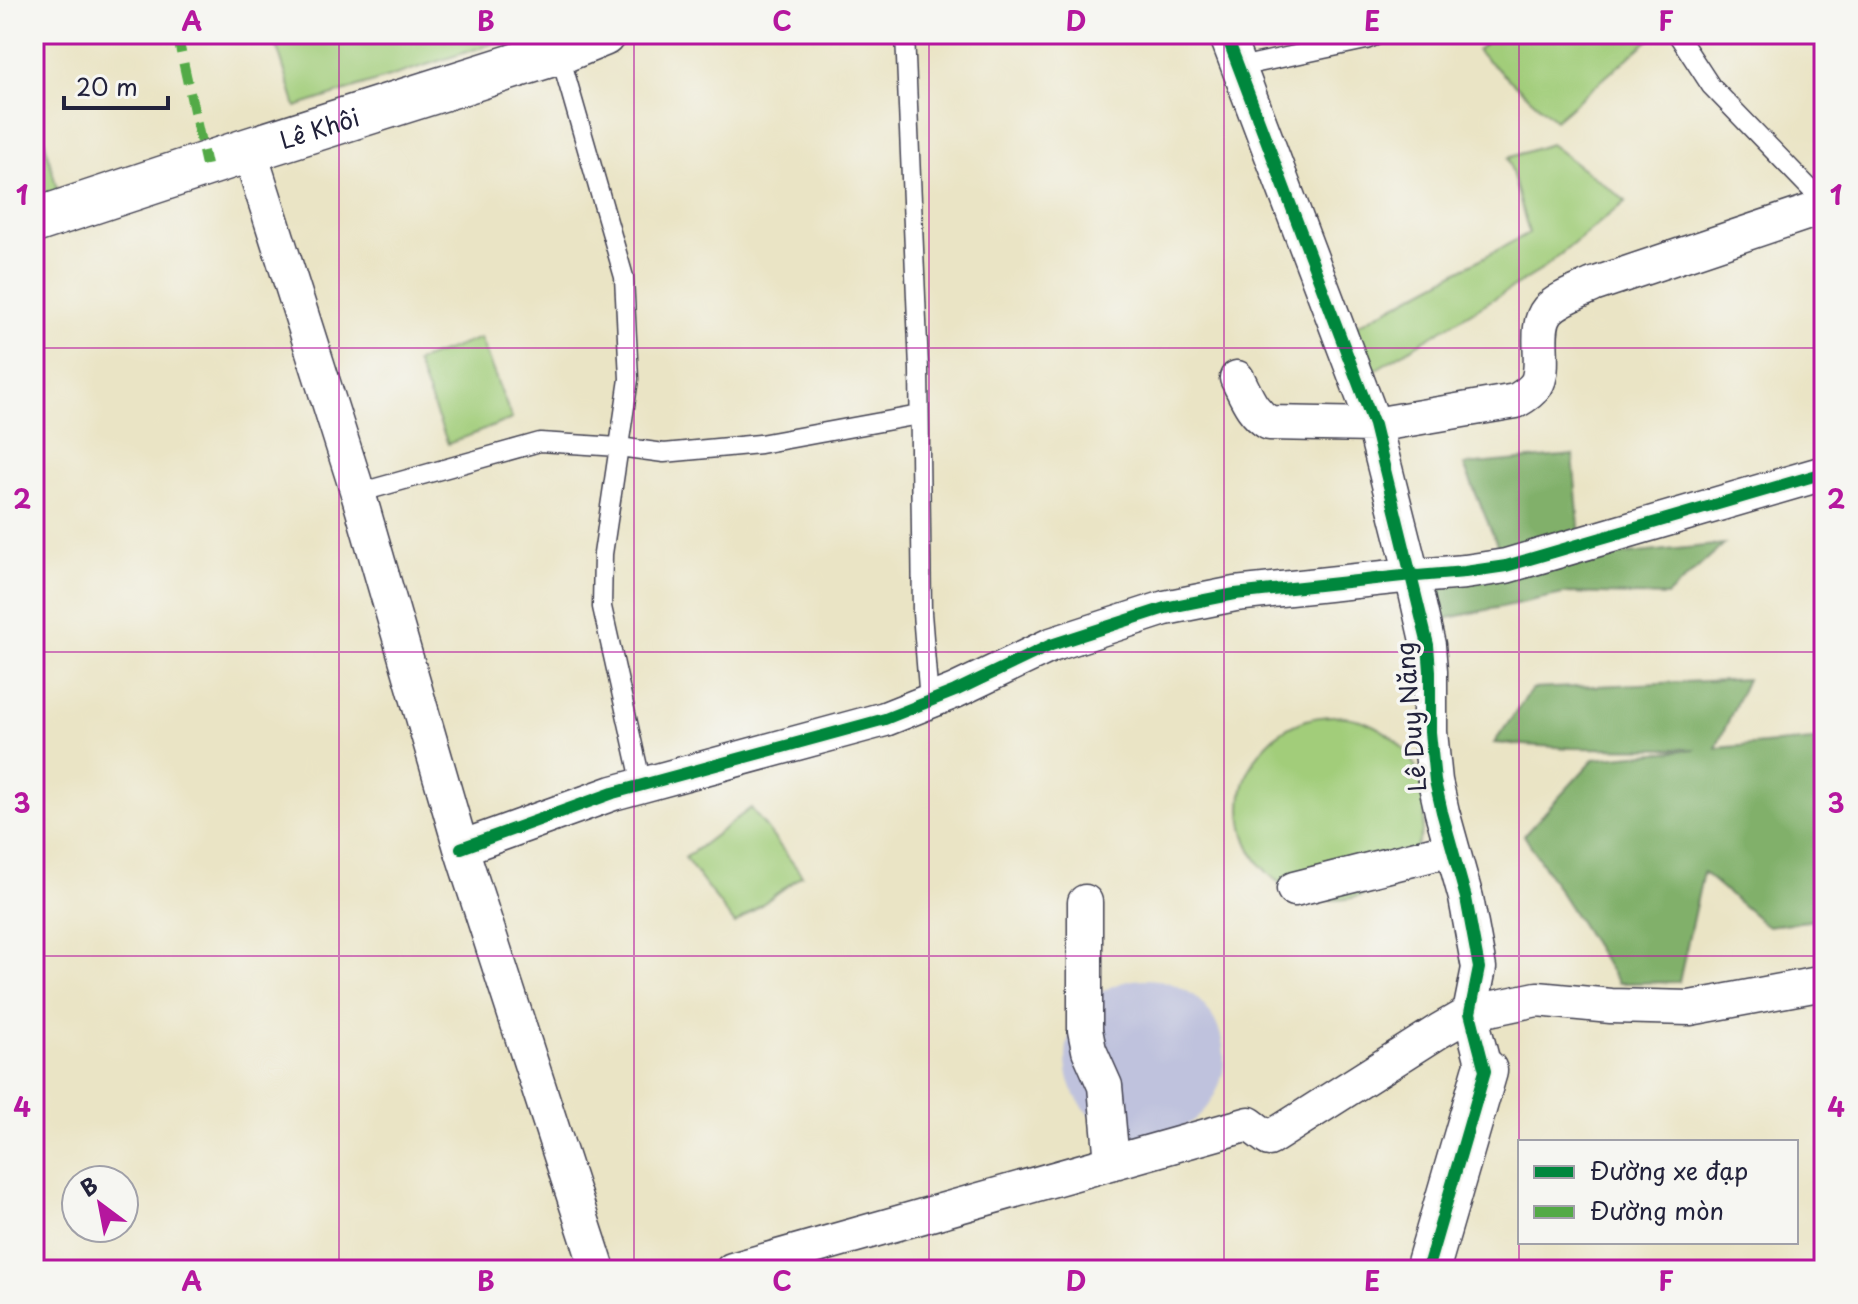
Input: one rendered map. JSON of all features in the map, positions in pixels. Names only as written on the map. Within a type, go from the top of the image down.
[{"type":"street","name":"Lê Khôi","points":[[34,221],[559,52],[603,34]]},
{"type":"street","name":"Lê Duy Năng","points":[[1226,34],[1374,425],[1428,645],[1430,732],[1435,781],[1466,898],[1479,968],[1470,1013],[1485,1071],[1427,1270]]},
{"type":"street","points":[[249,150],[358,493],[461,848],[598,1270]]},
{"type":"street","points":[[1237,378],[1253,411],[1269,423],[1374,425],[1516,401],[1537,383],[1542,322],[1548,310],[1564,299],[1593,285],[1824,205]]},
{"type":"street","points":[[461,848],[613,793],[885,719],[1051,645],[1165,608],[1235,594],[1506,566],[1824,473]]},
{"type":"street","points":[[1294,889],[1452,849]]},
{"type":"street","points":[[1085,902],[1085,1030],[1089,1050],[1105,1086],[1112,1162]]},
{"type":"street","points":[[732,1270],[1249,1124],[1269,1139],[1470,1013],[1537,999],[1611,1006],[1690,1008],[1824,983]]},
{"type":"lane","points":[[905,34],[919,415],[922,613],[929,701]]},
{"type":"lane","points":[[1239,67],[1366,40],[1380,34]]},
{"type":"lane","points":[[1677,34],[1711,86],[1824,205]]},
{"type":"lane","points":[[559,52],[624,277],[629,379],[603,554],[602,607],[642,785]]},
{"type":"lane","points":[[358,493],[540,442],[664,453],[760,444],[919,415]]},
{"type":"shaded area","points":[[1145,979],[1175,985],[1201,1002],[1218,1028],[1224,1058],[1218,1088],[1201,1114],[1175,1131],[1145,1137],[1115,1131],[1089,1114],[1072,1088],[1066,1058],[1072,1028],[1089,1002],[1115,985]]},
{"type":"green space","points":[[273,34],[502,34],[504,40],[296,107]]},
{"type":"green space","points":[[1494,34],[1656,34],[1555,120],[1477,51]]},
{"type":"green space","points":[[34,100],[58,193],[34,199]]},
{"type":"green space","points":[[1550,144],[1626,201],[1540,271],[1353,383],[1328,341],[1529,233],[1508,158]]},
{"type":"green space","points":[[480,338],[512,419],[448,444],[416,362]]},
{"type":"green space","points":[[1573,455],[1580,538],[1506,566],[1464,465]]},
{"type":"green space","points":[[1724,544],[1667,596],[1568,593],[1429,622],[1417,576]]},
{"type":"green space","points":[[1747,679],[1716,748],[1824,739],[1824,919],[1767,926],[1703,872],[1679,982],[1618,983],[1524,835],[1594,759],[1696,749],[1571,748],[1494,743],[1532,689]]},
{"type":"green space","points":[[1333,716],[1368,723],[1398,743],[1418,773],[1425,808],[1418,843],[1398,873],[1368,893],[1333,900],[1298,893],[1268,873],[1248,843],[1241,808],[1248,773],[1268,743],[1298,723]]},
{"type":"green space","points":[[751,808],[802,875],[735,924],[685,858]]},
{"type":"marked path","points":[[177,34],[206,165]]},
{"type":"cycle path","points":[[1226,34],[1374,425],[1428,645],[1430,732],[1435,781],[1466,898],[1479,968],[1470,1013],[1485,1071],[1427,1270]]},
{"type":"cycle path","points":[[461,848],[613,793],[885,719],[955,691],[1051,645],[1165,608],[1235,594],[1506,566],[1824,473]]}]
